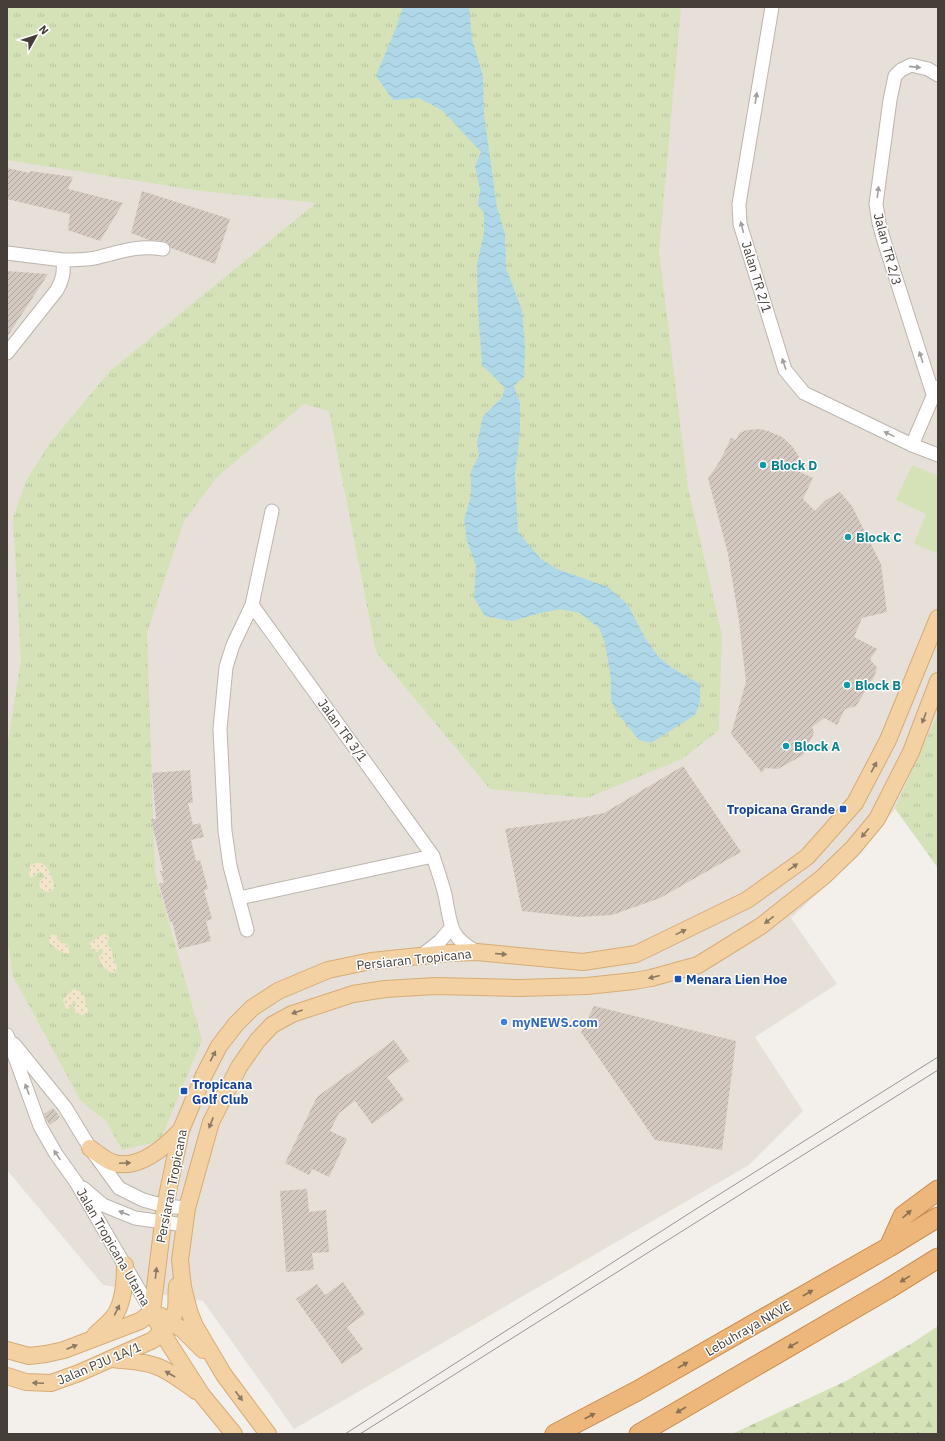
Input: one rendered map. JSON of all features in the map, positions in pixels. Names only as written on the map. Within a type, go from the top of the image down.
[{"type":"highway","points":[[889,1247],[903,1216],[938,1190]]},
{"type":"highway","name":"Lebuhraya NKVE","points":[[555,1434],[637,1391],[889,1247],[938,1217]]},
{"type":"highway","points":[[639,1434],[938,1258]]},
{"type":"main road","name":"Persiaran Tropicana","points":[[152,1312],[164,1206],[181,1130],[218,1046],[236,1024],[252,1008],[278,991],[328,970],[371,961],[449,953],[477,952],[583,962],[636,954],[746,900],[806,857],[855,803],[888,740],[938,618]]},
{"type":"main road","name":"Persiaran Tropicana","points":[[268,1434],[224,1376],[188,1311],[183,1287],[180,1260],[187,1208],[211,1122],[239,1067],[257,1041],[272,1025],[292,1014],[361,992],[436,986],[519,988],[587,986],[640,980],[698,965],[761,926],[823,878],[853,848],[877,818],[911,752],[938,681]]},
{"type":"main road","points":[[90,1148],[114,1163],[127,1164],[148,1158],[169,1142],[181,1130]]},
{"type":"main road","points":[[166,1326],[174,1316],[176,1307],[176,1289],[180,1260]]},
{"type":"main road","points":[[91,1339],[115,1315],[121,1302],[125,1279],[125,1266]]},
{"type":"main road","points":[[152,1312],[166,1326],[202,1395],[234,1434]]},
{"type":"main road","name":"Jalan PJU 1A/1","points":[[7,1350],[29,1356],[64,1350],[140,1321],[152,1312]]},
{"type":"main road","points":[[166,1326],[183,1330],[200,1347],[224,1376]]},
{"type":"main road","name":"Jalan PJU 1A/1","points":[[7,1376],[26,1382],[51,1383],[112,1359],[153,1340],[166,1326]]},
{"type":"main road","points":[[112,1359],[156,1366],[170,1373],[202,1395]]},
{"type":"street","name":"Jalan TR 2/1","points":[[772,7],[739,204],[740,224],[785,370],[804,393],[912,445],[938,455]]},
{"type":"street","name":"Jalan TR 2/3","points":[[935,390],[884,241],[876,204],[894,76],[901,70],[911,65],[928,69],[938,75]]},
{"type":"street","points":[[7,253],[63,260],[93,258],[130,248],[163,248]]},
{"type":"street","points":[[7,353],[57,290],[62,281],[64,272],[63,260]]},
{"type":"street","points":[[912,445],[935,390]]},
{"type":"street","points":[[247,930],[230,866],[225,831],[220,729],[226,667],[233,644],[252,605],[272,511]]},
{"type":"street","name":"Jalan TR 3/1","points":[[252,605],[433,856],[444,894],[451,928]]},
{"type":"street","points":[[239,898],[433,856]]},
{"type":"street","points":[[421,956],[440,941],[451,928],[465,946],[477,952]]},
{"type":"street","name":"Jalan Tropicana Utama","points":[[7,1036],[65,1107],[90,1148],[120,1188],[136,1197],[164,1206],[187,1208]]},
{"type":"street","name":"Jalan Tropicana Utama","points":[[7,1036],[40,1126],[56,1154],[76,1182],[152,1312]]},
{"type":"street","name":"Jalan Tropicana Utama","points":[[76,1182],[103,1205],[140,1219],[184,1225]]},
{"type":"shaded area","points":[[7,7],[938,7],[938,868],[895,809],[856,858],[791,918],[837,984],[755,1037],[803,1111],[749,1165],[294,1429],[203,1301],[103,1285],[7,1170]]},
{"type":"green space","points":[[7,7],[681,7],[659,251],[688,488],[722,635],[719,730],[682,759],[587,798],[490,789],[376,652],[329,411],[304,404],[217,477],[184,521],[147,633],[155,873],[202,1040],[160,1141],[122,1150],[106,1121],[81,1101],[13,976],[7,937],[7,748],[21,660],[13,518],[26,481],[50,443],[110,371],[316,203],[201,191],[7,160]]},
{"type":"green space","points":[[912,465],[938,476],[938,554],[914,543],[926,514],[896,500]]},
{"type":"green space","points":[[938,713],[938,868],[895,808]]},
{"type":"green space","points":[[938,1326],[938,1434],[732,1434],[846,1381],[914,1342]]},
{"type":"sand","points":[[38,862],[42,863],[48,868],[50,872],[55,887],[52,891],[47,892],[41,889],[39,885],[40,881],[44,877],[43,873],[39,872],[31,878],[29,875],[30,865]]},
{"type":"sand","points":[[52,934],[57,936],[60,942],[67,944],[70,951],[68,954],[58,950],[49,942],[49,938]]},
{"type":"sand","points":[[104,934],[109,936],[107,945],[112,949],[113,958],[117,967],[116,971],[112,973],[105,969],[100,961],[99,956],[103,953],[103,949],[99,949],[98,952],[94,951],[90,947],[89,943]]},
{"type":"sand","points":[[74,989],[84,995],[88,1010],[87,1013],[83,1015],[75,1012],[75,1001],[69,1008],[66,1009],[63,1000]]},
{"type":"water","points":[[403,7],[469,7],[472,39],[483,76],[484,114],[497,208],[505,234],[506,268],[522,310],[525,346],[524,377],[514,386],[520,403],[520,432],[515,474],[518,532],[541,559],[557,569],[608,587],[628,605],[645,638],[658,656],[671,667],[700,684],[700,702],[695,715],[651,743],[639,740],[618,714],[611,701],[611,679],[605,643],[599,628],[580,613],[560,609],[512,621],[485,616],[474,598],[476,566],[467,541],[464,520],[471,496],[471,471],[479,455],[477,443],[483,416],[501,399],[505,388],[482,365],[478,310],[477,264],[484,233],[484,213],[478,205],[480,190],[475,166],[481,152],[443,111],[419,98],[393,100],[376,76]]},
{"type":"building","points":[[7,168],[29,173],[30,171],[73,177],[68,189],[123,203],[100,241],[68,230],[70,214],[7,199]]},
{"type":"building","points":[[142,191],[230,219],[215,264],[171,248],[168,243],[164,241],[149,240],[131,233]]},
{"type":"building","points":[[7,271],[48,274],[7,337]]},
{"type":"building","points":[[759,429],[782,437],[792,446],[799,457],[796,470],[813,478],[803,499],[815,511],[826,500],[840,492],[852,506],[881,564],[887,612],[862,618],[854,637],[877,649],[870,659],[877,668],[874,677],[856,706],[845,709],[837,725],[824,718],[812,727],[814,733],[803,755],[778,769],[765,768],[762,773],[731,734],[746,682],[739,621],[728,554],[708,478],[720,461],[731,438],[736,440],[739,433],[747,430]]},
{"type":"building","points":[[683,766],[741,852],[660,898],[612,915],[578,917],[522,911],[505,829],[570,820],[604,813]]},
{"type":"building","points":[[190,770],[193,803],[188,803],[193,825],[200,823],[204,837],[191,840],[196,861],[200,860],[208,889],[204,890],[212,919],[206,921],[211,941],[179,949],[172,921],[170,922],[159,884],[164,882],[160,871],[163,871],[151,819],[156,819],[152,773]]},
{"type":"building","points":[[594,1006],[736,1041],[722,1150],[655,1140],[581,1032]]},
{"type":"building","points":[[394,1040],[409,1061],[387,1077],[404,1100],[372,1124],[355,1101],[339,1113],[330,1131],[347,1139],[329,1177],[312,1169],[309,1175],[285,1163],[317,1097]]},
{"type":"building","points":[[53,1108],[60,1117],[50,1125],[44,1114]]},
{"type":"building","points":[[307,1189],[309,1212],[326,1210],[329,1252],[312,1253],[314,1270],[286,1272],[280,1191]]},
{"type":"building","points":[[343,1282],[365,1314],[347,1327],[363,1349],[342,1364],[296,1299],[317,1284],[325,1295]]},
{"type":"tram line","points":[[345,1434],[696,1209],[938,1057]]},
{"type":"tram line","points":[[360,1434],[938,1070]]},
{"type":"place","name":"Block D","points":[[763,465]]},
{"type":"place","name":"Block C","points":[[848,537]]},
{"type":"place","name":"Block B","points":[[847,685]]},
{"type":"place","name":"Block A","points":[[786,746]]},
{"type":"place","name":"Tropicana Grande","points":[[843,809]]},
{"type":"place","name":"Menara Lien Hoe","points":[[678,979]]},
{"type":"place","name":"myNEWS.com","points":[[504,1022]]},
{"type":"place","name":"Tropicana Golf Club","points":[[184,1091]]}]
